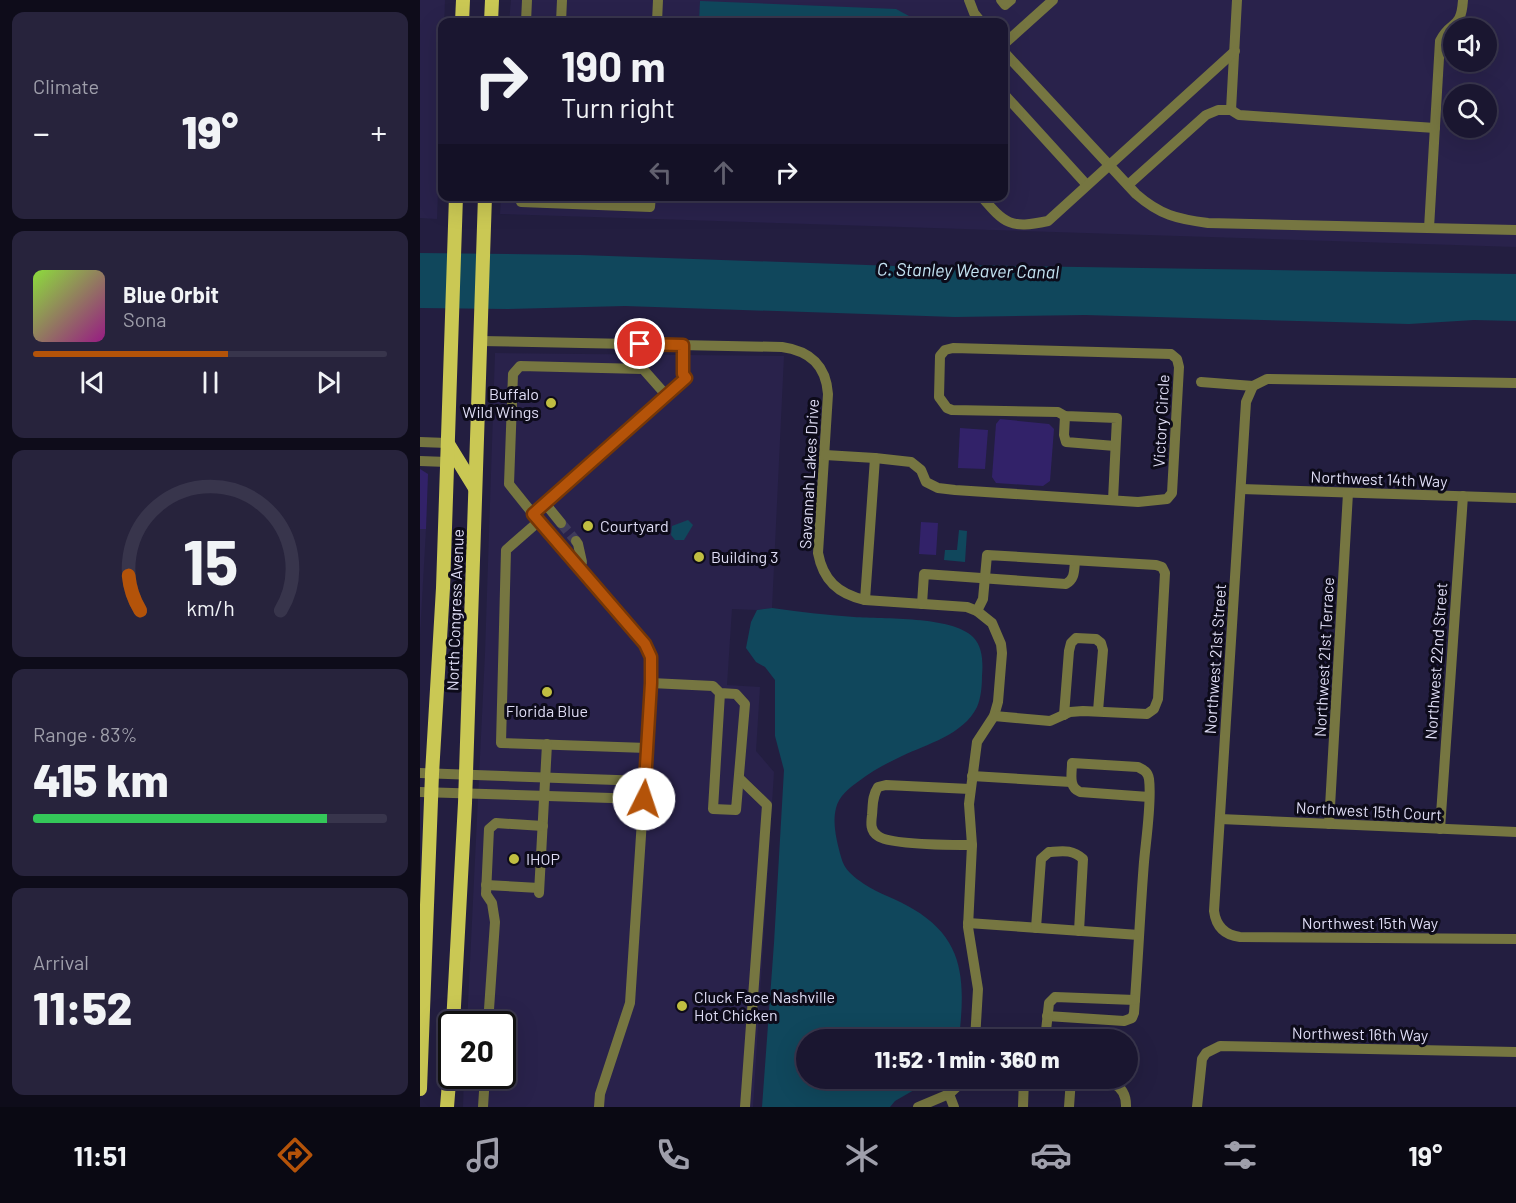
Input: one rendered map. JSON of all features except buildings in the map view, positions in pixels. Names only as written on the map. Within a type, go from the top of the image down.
[{"type":"main road","points":[[462,18],[463,0]]},
{"type":"main road","points":[[491,18],[492,0]]},
{"type":"main road","name":"North Congress Avenue","points":[[420,1089],[426,774],[443,588],[456,201]]},
{"type":"main road","name":"North Congress Avenue","points":[[454,1011],[466,774],[485,201]]},
{"type":"main road","points":[[447,443],[475,488]]},
{"type":"main road","points":[[447,1107],[448,1089]]},
{"type":"street","points":[[526,18],[527,0]]},
{"type":"street","points":[[561,18],[562,0]]},
{"type":"street","points":[[657,18],[658,0]]},
{"type":"street","points":[[969,0],[978,18]]},
{"type":"street","points":[[1001,0],[1005,5],[1011,0]]},
{"type":"street","points":[[1008,40],[1053,0]]},
{"type":"street","points":[[1231,110],[1237,0]]},
{"type":"street","points":[[1429,228],[1440,41],[1444,32],[1458,23],[1462,15],[1463,0]]},
{"type":"street","points":[[985,201],[1001,219],[1015,224],[1048,221],[1086,184],[1235,51]]},
{"type":"street","points":[[1008,56],[1128,185],[1151,207],[1166,215],[1182,220],[1208,223],[1516,230]]},
{"type":"street","points":[[1008,98],[1086,184]]},
{"type":"street","points":[[1128,185],[1206,115],[1218,110],[1231,110],[1239,115],[1435,128]]},
{"type":"street","points":[[521,201],[620,201],[650,207],[651,201]]},
{"type":"street","name":"Savannah Lakes Drive","points":[[480,341],[782,346],[798,349],[812,357],[823,370],[828,385],[818,545],[819,561],[825,576],[836,589],[852,597],[865,600],[958,605],[977,610]]},
{"type":"street","points":[[647,748],[501,743],[506,550],[535,518],[544,502],[686,378],[683,374],[683,345]]},
{"type":"street","name":"Victory Circle","points":[[825,455],[911,462],[921,471],[926,482],[938,488],[1159,501],[1167,499],[1172,493],[1179,367],[1177,359],[1171,354],[953,348],[945,350],[940,356],[939,397],[947,408],[1062,414]]},
{"type":"street","points":[[599,1107],[600,1094],[630,1003],[651,657],[645,644],[535,518],[509,484],[513,374],[520,366],[643,369],[666,395]]},
{"type":"street","points":[[1201,382],[1253,386],[1267,379],[1516,383]]},
{"type":"street","name":"Northwest 21st Street","points":[[1225,932],[1219,926],[1214,911],[1246,402],[1253,386]]},
{"type":"street","points":[[1113,500],[1117,418],[1062,414],[1066,442],[1115,447]]},
{"type":"street","points":[[420,442],[447,443]]},
{"type":"street","points":[[865,600],[875,458]]},
{"type":"street","points":[[420,461],[447,462]]},
{"type":"street","name":"Northwest 14th Way","points":[[1241,489],[1516,498]]},
{"type":"street","name":"Northwest 21st Terrace","points":[[1329,824],[1348,493]]},
{"type":"street","name":"Northwest 22nd Street","points":[[1440,829],[1463,496]]},
{"type":"street","points":[[544,502],[561,523]]},
{"type":"street","points":[[576,541],[582,562],[577,566]]},
{"type":"street","points":[[976,1029],[978,989],[968,923],[972,845],[969,819],[970,789],[977,742],[994,716],[1000,690],[1002,653],[992,623],[977,610],[983,599],[987,555],[1162,567],[1165,573],[1158,699],[1154,709],[1146,714],[1083,711],[1050,721],[994,716]]},
{"type":"street","points":[[922,604],[924,574],[1066,584],[1074,576],[1075,561]]},
{"type":"street","points":[[1064,715],[1069,651],[1071,643],[1077,638],[1096,639],[1101,643],[1103,651],[1098,711]]},
{"type":"street","points":[[651,683],[713,686],[720,693],[736,694],[745,704],[736,810],[713,809],[720,693]]},
{"type":"street","points":[[486,885],[539,891],[547,744]]},
{"type":"street","points":[[1047,1016],[1124,1021],[1132,1018],[1135,1000],[1149,797],[1149,777],[1145,770],[1138,767],[1072,764],[1071,782],[1080,792],[1149,797]]},
{"type":"street","points":[[426,774],[546,776],[645,781]]},
{"type":"street","points":[[972,776],[1071,782]]},
{"type":"street","points":[[739,778],[767,805],[746,1107]]},
{"type":"street","points":[[970,789],[886,785],[878,788],[874,795],[871,821],[872,829],[880,838],[972,845]]},
{"type":"street","points":[[426,792],[644,799]]},
{"type":"street","name":"Northwest 15th Court","points":[[1220,819],[1516,832]]},
{"type":"street","points":[[489,1011],[495,922],[492,903],[486,894],[489,829],[496,823],[543,826]]},
{"type":"street","points":[[1036,928],[1041,859],[1048,852],[1075,852],[1083,860],[1079,931]]},
{"type":"street","points":[[968,923],[1138,935]]},
{"type":"street","name":"Northwest 15th Way","points":[[1225,932],[1240,937],[1516,939]]},
{"type":"street","points":[[1046,1029],[1049,1003],[1055,997],[1135,1000]]},
{"type":"street","name":"Northwest 16th Way","points":[[1197,1107],[1200,1067],[1206,1053],[1220,1046],[1516,1052]]},
{"type":"street","points":[[483,1107],[484,1089]]},
{"type":"street","points":[[918,1107],[949,1094],[954,1089]]},
{"type":"street","points":[[1023,1107],[1024,1089]]},
{"type":"street","points":[[1069,1107],[1070,1089]]},
{"type":"street","points":[[1121,1089],[1125,1094],[1126,1107]]},
{"type":"street","points":[[949,1094],[954,1107]]},
{"type":"shaded area","points":[[420,0],[445,0],[444,18],[438,18],[437,219],[420,218]]},
{"type":"shaded area","points":[[511,0],[1516,0],[1516,247],[500,214],[501,201],[1008,201],[1008,18],[509,18]]},
{"type":"shaded area","points":[[495,353],[784,356],[772,608],[732,609],[727,685],[760,687],[756,751],[774,772],[753,1107],[463,1107],[464,1089],[516,1089],[516,1011],[468,1011],[485,654]]},
{"type":"shaded area","points":[[1000,419],[1049,424],[1054,429],[1050,481],[1043,486],[996,483],[992,477],[996,424]]},
{"type":"shaded area","points":[[960,428],[988,430],[985,469],[958,468]]},
{"type":"shaded area","points":[[420,469],[428,474],[426,529],[420,529]]},
{"type":"shaded area","points":[[921,522],[938,523],[936,555],[919,554]]},
{"type":"shaded area","points":[[420,529],[426,529],[420,635]]},
{"type":"water","points":[[700,1],[896,9],[909,16],[909,18],[699,18]]},
{"type":"water","name":"C. Stanley Weaver Canal","points":[[420,253],[581,255],[923,267],[955,265],[1516,274],[1516,321],[1474,320],[1409,324],[1085,315],[955,317],[625,306],[506,309],[420,308]]},
{"type":"water","points":[[688,520],[693,525],[684,540],[675,540],[671,535],[672,526]]},
{"type":"water","points":[[959,530],[967,531],[965,562],[944,560],[945,550],[957,550]]},
{"type":"water","points":[[772,608],[854,617],[934,622],[963,630],[973,637],[981,650],[981,692],[977,707],[971,717],[944,738],[896,759],[869,774],[845,793],[836,808],[837,839],[842,862],[847,869],[864,884],[907,905],[930,921],[952,949],[961,981],[960,1029],[796,1029],[796,1089],[916,1089],[895,1101],[890,1107],[762,1107],[784,770],[775,736],[775,680],[765,667],[756,662],[746,648],[751,622],[757,610]]},
{"type":"tunnel","points":[[561,523],[576,541]]},
{"type":"place","name":"Buffalo Wild Wings","points":[[551,403]]},
{"type":"place","name":"Courtyard","points":[[588,526]]},
{"type":"place","name":"Building 3","points":[[699,557]]},
{"type":"place","name":"Florida Blue","points":[[547,692]]},
{"type":"place","name":"IHOP","points":[[514,859]]},
{"type":"place","name":"Cluck Face Nashville Hot Chicken","points":[[682,1006]]},
{"type":"route","points":[[640,344],[683,345],[683,374],[686,378],[533,514],[645,644],[651,657],[644,799]]}]
